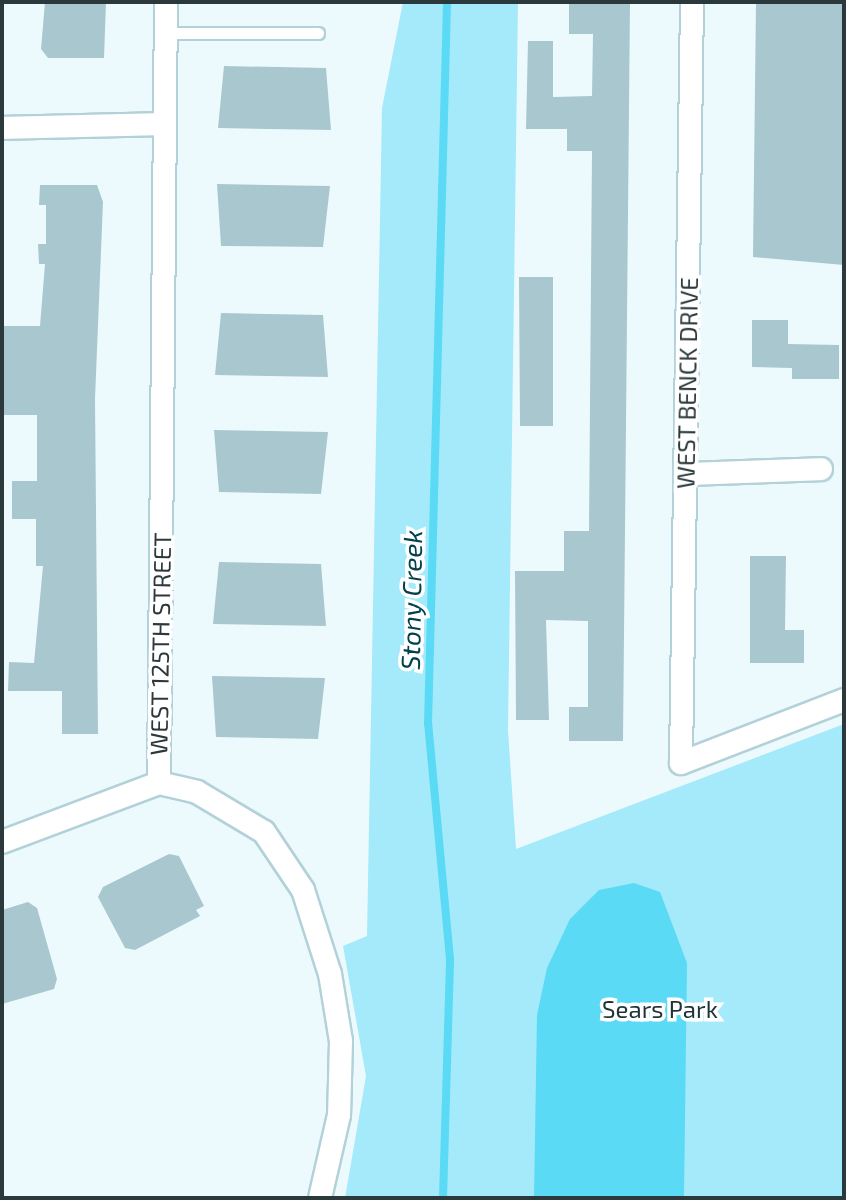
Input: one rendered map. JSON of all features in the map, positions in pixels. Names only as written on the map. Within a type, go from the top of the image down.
[{"type":"street","name":"WEST 125TH STREET","points":[[166,2],[159,783],[197,792],[264,832],[303,890],[330,974],[341,1041],[339,1115],[320,1198]]},
{"type":"street","name":"WEST BENCK DRIVE","points":[[692,2],[681,763],[844,700]]},
{"type":"street","points":[[2,128],[165,124]]},
{"type":"street","points":[[686,474],[821,469]]},
{"type":"street","points":[[2,842],[159,783]]},
{"type":"lane","points":[[166,33],[318,33]]},
{"type":"green space","name":"Sears Park","points":[[403,2],[518,2],[508,730],[516,849],[844,724],[844,1198],[345,1198],[366,1076],[343,946],[367,936],[382,108]]},
{"type":"shaded area","points":[[634,883],[660,892],[687,963],[684,1198],[534,1198],[537,1015],[547,968],[570,919],[599,890]]},
{"type":"building","points":[[45,2],[106,2],[104,58],[48,58],[41,49]]},
{"type":"building","points":[[569,2],[630,2],[623,741],[569,741],[569,707],[588,707],[588,621],[546,620],[549,720],[516,720],[515,571],[564,571],[564,531],[589,531],[592,151],[567,151],[567,129],[526,129],[528,41],[553,41],[553,97],[592,96],[593,34],[569,34]]},
{"type":"building","points":[[756,2],[844,2],[844,265],[753,257]]},
{"type":"building","points":[[224,66],[326,68],[331,130],[218,128]]},
{"type":"building","points":[[217,184],[330,186],[323,247],[221,246]]},
{"type":"building","points":[[40,185],[97,185],[103,202],[95,399],[98,734],[62,734],[62,691],[8,691],[9,662],[34,663],[43,566],[36,566],[36,519],[12,519],[12,481],[37,481],[37,415],[2,415],[2,326],[40,326],[45,264],[39,264],[38,244],[46,244],[46,205],[39,205]]},
{"type":"building","points":[[519,277],[553,277],[553,426],[520,426]]},
{"type":"building","points":[[221,313],[323,315],[328,377],[215,375]]},
{"type":"building","points":[[752,320],[788,320],[788,344],[839,345],[839,379],[792,379],[792,368],[752,367]]},
{"type":"building","points":[[214,430],[328,432],[321,494],[219,492]]},
{"type":"building","points":[[750,556],[786,556],[785,630],[804,630],[804,663],[750,663]]},
{"type":"building","points":[[219,562],[321,564],[326,626],[213,624]]},
{"type":"building","points":[[212,676],[325,678],[318,739],[216,737]]},
{"type":"building","points":[[169,854],[179,856],[204,906],[196,910],[200,916],[135,950],[125,948],[98,897],[103,887]]},
{"type":"building","points":[[28,902],[37,908],[57,979],[54,989],[2,1004],[2,910]]},
{"type":"waterway","name":"Stony Creek","points":[[443,1198],[450,959],[428,724],[447,2]]}]
